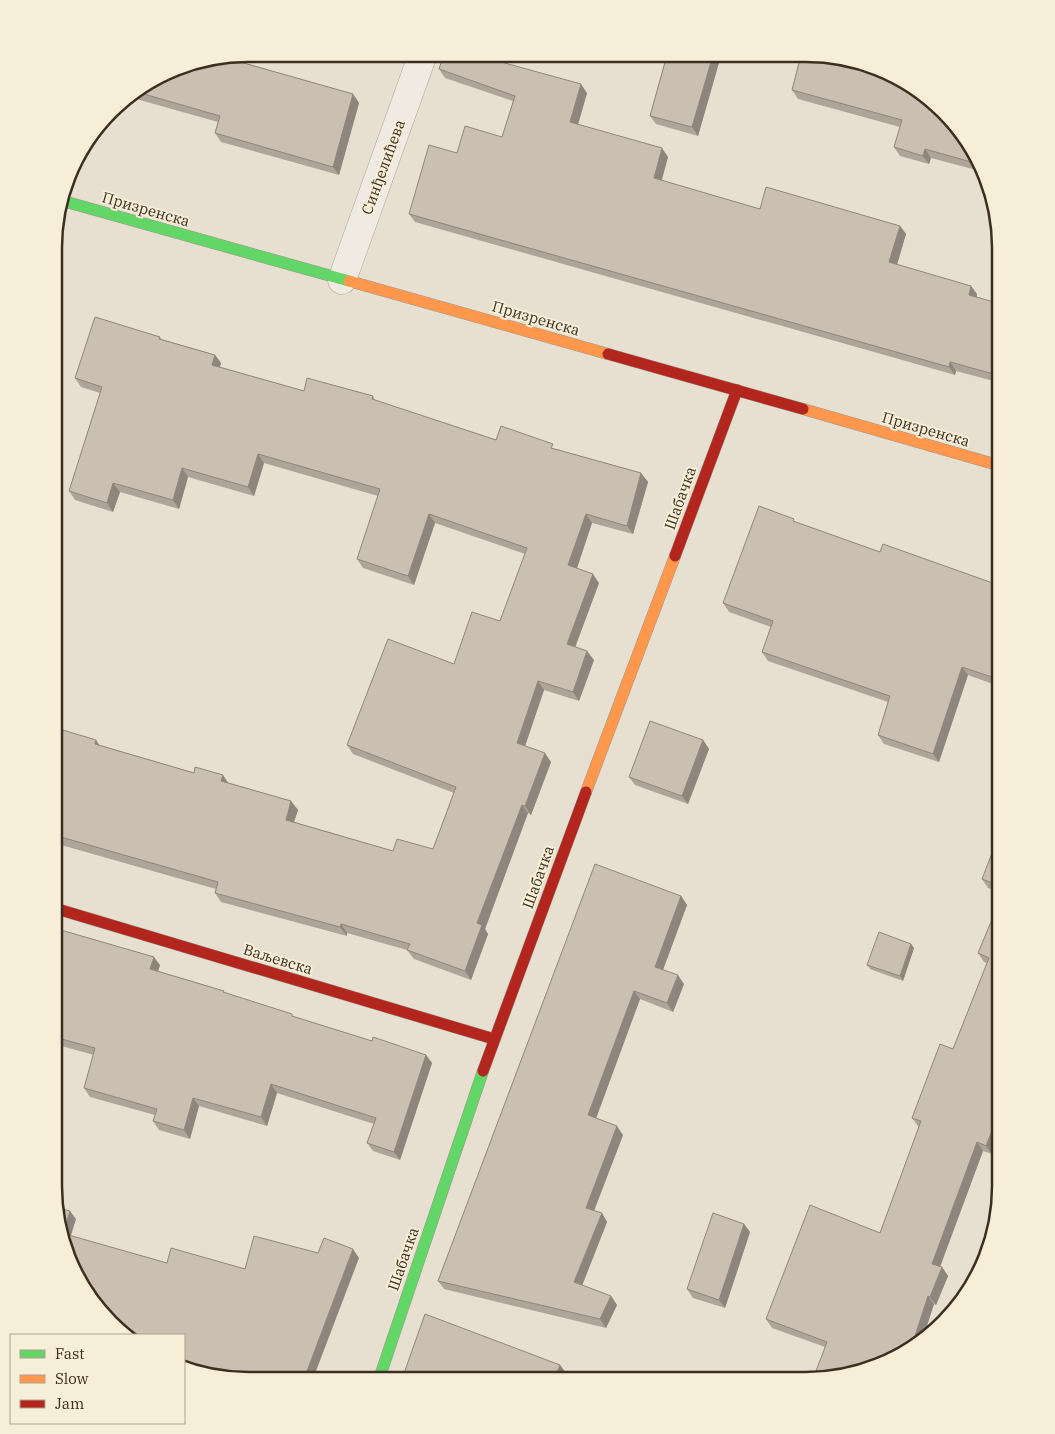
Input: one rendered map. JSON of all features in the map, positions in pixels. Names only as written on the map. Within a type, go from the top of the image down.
[{"type":"street","name":"Синђелићева","points":[[342,280],[420,62]]},
{"type":"street","name":"Призренска","points":[[69,202],[992,463]]},
{"type":"street","name":"Шабачка","points":[[381,1372],[494,1040],[737,390]]},
{"type":"street","name":"Ваљевска","points":[[62,910],[494,1040]]},
{"type":"building","points":[[441,62],[501,62],[581,84],[570,122],[662,148],[654,178],[760,209],[766,187],[900,226],[889,262],[971,286],[969,295],[992,301],[992,374],[950,362],[949,367],[409,214],[429,145],[457,153],[465,126],[502,137],[515,96],[439,69]]},
{"type":"building","points":[[665,62],[711,62],[692,127],[650,116]]},
{"type":"building","points":[[799,62],[831,64],[866,72],[900,87],[920,101],[954,135],[971,162],[925,149],[923,156],[894,147],[902,120],[792,90]]},
{"type":"building","points":[[242,63],[353,94],[333,167],[215,133],[220,116],[145,94],[155,87],[189,72],[212,66]]},
{"type":"building","points":[[95,317],[160,337],[159,339],[215,355],[212,365],[304,391],[307,378],[373,396],[372,399],[496,440],[501,426],[553,444],[551,448],[641,473],[627,526],[586,514],[568,565],[593,574],[567,644],[587,651],[573,692],[538,681],[517,743],[545,753],[525,806],[522,805],[477,923],[482,925],[465,971],[407,950],[410,944],[341,924],[340,927],[215,893],[218,882],[62,837],[62,734],[63,730],[96,740],[95,744],[194,773],[195,767],[223,775],[221,781],[291,801],[286,820],[393,851],[397,839],[433,849],[456,787],[347,745],[388,639],[454,664],[472,612],[500,621],[527,548],[429,514],[408,576],[357,559],[380,489],[258,454],[248,487],[182,468],[173,500],[113,483],[107,503],[69,491],[102,387],[75,378]]},
{"type":"building","points":[[759,506],[794,519],[793,521],[880,552],[883,544],[992,583],[992,677],[962,667],[933,754],[878,735],[890,696],[762,652],[773,621],[723,603]]},
{"type":"building","points":[[650,721],[703,740],[682,796],[629,777]]},
{"type":"building","points":[[992,853],[992,883],[982,879]]},
{"type":"building","points":[[595,864],[681,896],[655,967],[678,975],[667,1003],[634,991],[588,1115],[617,1126],[586,1208],[602,1213],[574,1282],[611,1296],[600,1319],[438,1281]]},
{"type":"building","points":[[992,920],[992,1130],[986,1146],[977,1142],[932,1264],[942,1267],[930,1297],[928,1296],[915,1337],[900,1347],[866,1362],[843,1368],[816,1371],[827,1342],[766,1319],[810,1205],[880,1233],[921,1121],[912,1118],[940,1044],[953,1049],[989,958],[978,953]]},
{"type":"building","points":[[62,930],[154,957],[150,969],[224,991],[292,1014],[292,1016],[372,1041],[373,1037],[426,1055],[394,1152],[367,1143],[376,1118],[271,1084],[261,1117],[193,1098],[184,1130],[153,1121],[157,1109],[84,1088],[95,1048],[62,1039]]},
{"type":"building","points":[[879,932],[911,944],[900,976],[867,965]]},
{"type":"building","points":[[64,1209],[70,1211],[66,1223]]},
{"type":"building","points":[[713,1213],[744,1224],[719,1300],[687,1289]]},
{"type":"building","points":[[69,1235],[167,1263],[171,1248],[245,1269],[254,1236],[318,1253],[324,1238],[353,1249],[307,1372],[248,1372],[212,1368],[185,1360],[185,1334],[135,1333],[117,1317],[94,1289],[82,1268]]},
{"type":"building","points":[[425,1314],[560,1365],[557,1372],[404,1372]]},
{"type":"traffic: fast","points":[[68,203],[349,281]]},
{"type":"traffic: fast","points":[[381,1372],[483,1071]]},
{"type":"traffic: slow","points":[[349,281],[608,354]]},
{"type":"traffic: slow","points":[[803,409],[992,463]]},
{"type":"traffic: slow","points":[[586,792],[675,556]]},
{"type":"traffic: jam","points":[[608,354],[803,409]]},
{"type":"traffic: jam","points":[[675,556],[737,390]]},
{"type":"traffic: jam","points":[[483,1071],[586,792]]},
{"type":"traffic: jam","points":[[62,910],[494,1039]]}]
